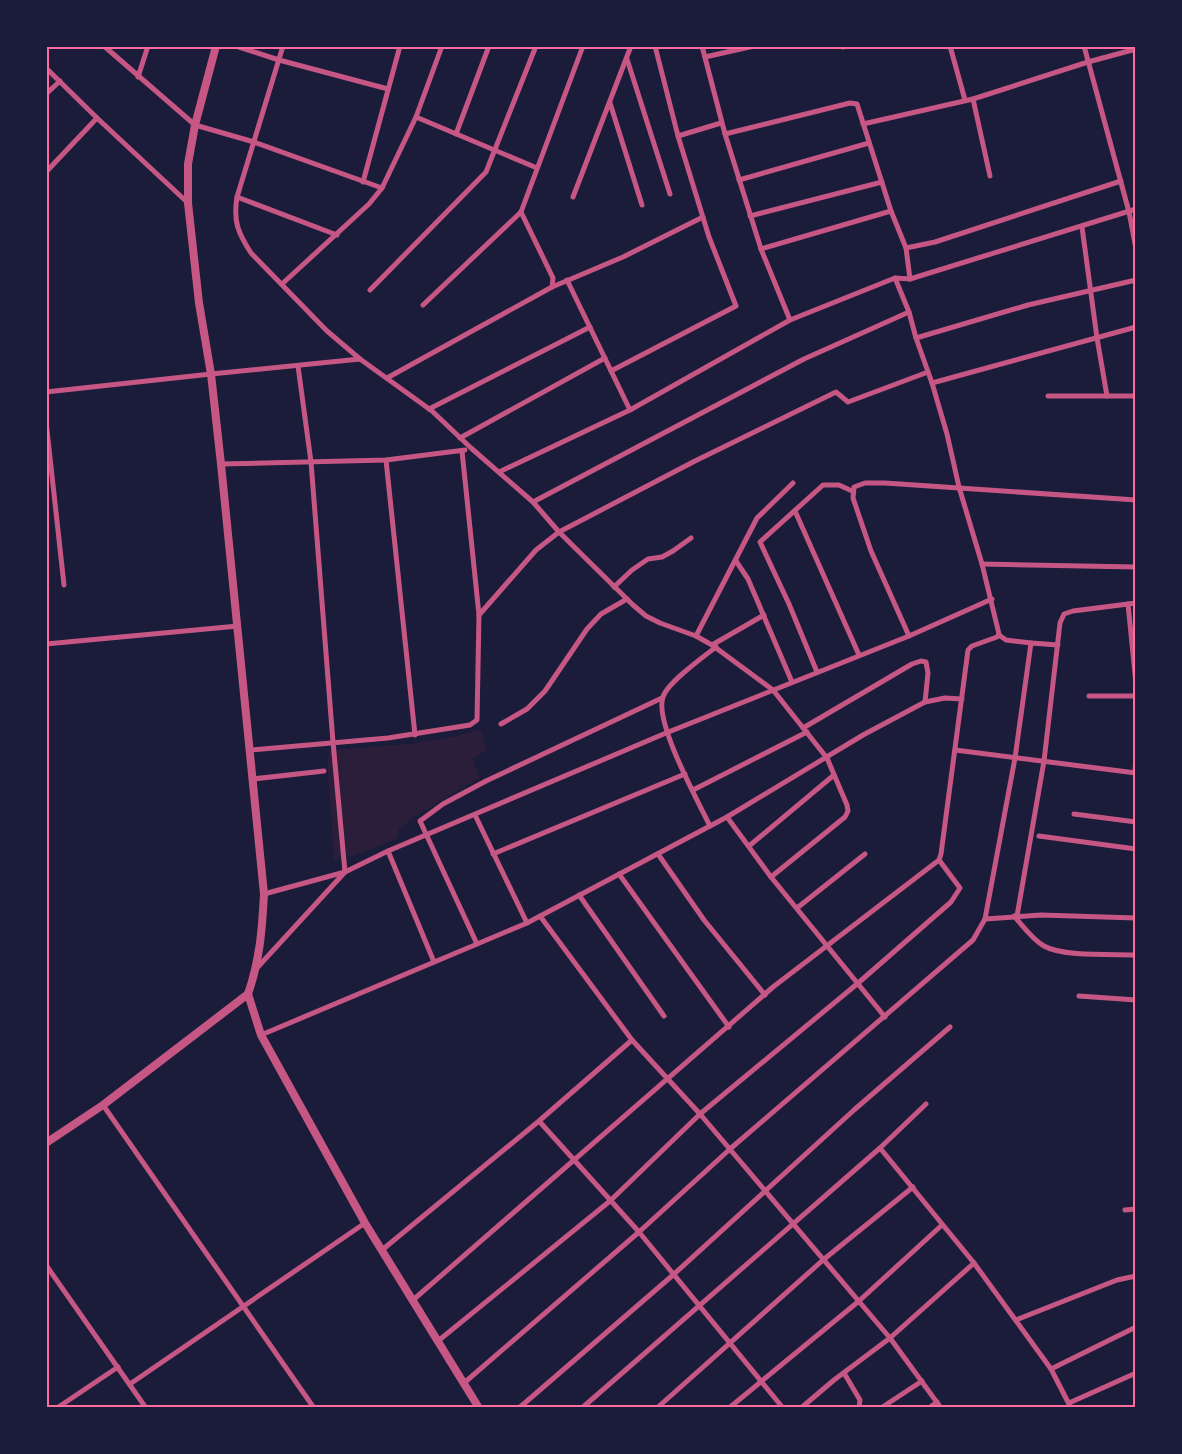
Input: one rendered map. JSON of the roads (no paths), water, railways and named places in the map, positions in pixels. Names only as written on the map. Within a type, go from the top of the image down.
[{"type":"street","points":[[104,46],[195,125],[254,142],[382,188]]},
{"type":"street","points":[[138,77],[148,46]]},
{"type":"street","points":[[46,1143],[104,1105],[248,994],[256,970],[262,933],[264,894],[238,626],[211,374],[199,303],[188,203],[188,164],[195,125],[216,46]]},
{"type":"street","points":[[236,46],[388,89]]},
{"type":"street","points":[[284,46],[237,197],[235,220],[241,238],[251,253],[327,332],[360,359],[429,409],[533,502],[559,532],[646,616],[696,636],[714,646],[773,690],[827,758],[848,811],[845,817],[771,877]]},
{"type":"street","points":[[363,182],[400,46]]},
{"type":"street","points":[[282,284],[337,235],[369,204],[382,188],[416,117],[442,46]]},
{"type":"street","points":[[456,134],[489,46]]},
{"type":"street","points":[[370,290],[486,172],[536,46]]},
{"type":"street","points":[[423,305],[521,212],[583,46]]},
{"type":"street","points":[[573,197],[631,46]]},
{"type":"street","points":[[611,370],[736,306],[703,217],[678,136],[655,46]]},
{"type":"street","points":[[702,46],[725,134],[750,216],[761,249],[790,320]]},
{"type":"street","points":[[705,57],[754,46]]},
{"type":"street","points":[[950,46],[965,100]]},
{"type":"street","points":[[1084,46],[1129,212],[1136,249]]},
{"type":"street","points":[[863,124],[973,99],[1088,62],[1136,50]]},
{"type":"street","points":[[626,58],[670,194]]},
{"type":"street","points":[[46,68],[188,203]]},
{"type":"street","points":[[46,94],[60,81]]},
{"type":"street","points":[[973,99],[990,176]]},
{"type":"street","points":[[610,103],[642,205]]},
{"type":"street","points":[[725,134],[853,103],[857,104],[891,211],[906,248],[910,280]]},
{"type":"street","points":[[416,117],[537,168]]},
{"type":"street","points":[[46,172],[98,118]]},
{"type":"street","points":[[678,136],[722,122]]},
{"type":"street","points":[[739,180],[869,143]]},
{"type":"street","points":[[906,248],[935,242],[1121,181]]},
{"type":"street","points":[[750,216],[882,182]]},
{"type":"street","points":[[237,197],[337,235]]},
{"type":"street","points":[[499,472],[630,410],[790,320],[895,278],[910,280],[1136,209]]},
{"type":"street","points":[[761,249],[891,211]]},
{"type":"street","points":[[521,212],[553,278],[552,287]]},
{"type":"street","points":[[387,378],[552,287],[623,257],[703,217]]},
{"type":"street","points":[[1082,226],[1107,396]]},
{"type":"street","points":[[895,278],[909,312],[947,434],[959,487],[992,599],[999,636],[1006,640],[1058,645]]},
{"type":"street","points":[[567,280],[630,410]]},
{"type":"street","points":[[916,338],[1028,305],[1136,280]]},
{"type":"street","points":[[533,502],[804,360],[909,312]]},
{"type":"street","points":[[429,409],[590,327]]},
{"type":"street","points":[[932,383],[1136,327]]},
{"type":"street","points":[[460,438],[605,358]]},
{"type":"street","points":[[46,392],[360,359]]},
{"type":"street","points":[[256,970],[345,872],[311,462],[298,366]]},
{"type":"street","points":[[479,615],[536,550],[559,532],[695,461],[836,392],[848,402],[928,372]]},
{"type":"street","points":[[1048,396],[1136,396]]},
{"type":"street","points":[[46,421],[64,585]]},
{"type":"street","points":[[221,464],[386,460],[462,451],[471,448]]},
{"type":"street","points":[[250,750],[415,734],[470,725],[477,720],[479,615],[462,451]]},
{"type":"street","points":[[386,460],[415,734]]},
{"type":"street","points":[[696,636],[757,518],[793,483]]},
{"type":"street","points":[[909,636],[871,551],[853,498],[852,491],[854,487],[865,483],[959,487],[1136,500]]},
{"type":"street","points":[[817,672],[789,604],[760,542],[823,485],[839,485],[852,491]]},
{"type":"street","points":[[795,511],[860,655]]},
{"type":"street","points":[[614,587],[632,570],[648,559],[662,557],[691,538]]},
{"type":"street","points":[[736,561],[748,579],[792,682]]},
{"type":"street","points":[[982,564],[1136,567]]},
{"type":"street","points":[[501,724],[527,709],[545,691],[588,629],[601,614],[627,599]]},
{"type":"street","points":[[264,894],[345,872],[475,814],[666,733],[909,636],[992,599]]},
{"type":"street","points":[[1136,603],[1073,611],[1064,614],[1060,623],[1044,761],[1015,916],[1032,937],[1044,946],[1059,951],[1136,955]]},
{"type":"street","points":[[1128,604],[1136,684]]},
{"type":"street","points":[[477,944],[420,821],[443,804],[486,781],[662,698],[714,646],[764,615]]},
{"type":"street","points":[[46,644],[238,626]]},
{"type":"street","points":[[413,1300],[765,995],[939,860],[942,854],[970,648],[999,636]]},
{"type":"street","points":[[464,1383],[638,1232],[730,1149],[965,948],[978,933],[985,919],[1015,758],[1031,643]]},
{"type":"street","points":[[693,790],[805,730],[912,664],[922,661],[926,662],[928,673],[925,702]]},
{"type":"street","points":[[1088,696],[1136,696]]},
{"type":"street","points":[[662,698],[666,733],[710,826]]},
{"type":"street","points":[[261,1034],[527,923],[727,817],[863,735],[925,702],[945,698],[962,699]]},
{"type":"street","points":[[955,750],[1136,773],[1136,754]]},
{"type":"street","points":[[253,779],[324,771]]},
{"type":"street","points":[[492,854],[685,774]]},
{"type":"street","points":[[749,846],[834,775]]},
{"type":"street","points":[[475,814],[492,854],[527,923]]},
{"type":"street","points":[[1074,814],[1136,822]]},
{"type":"street","points":[[727,817],[771,877],[885,1017]]},
{"type":"street","points":[[1039,836],[1136,849]]},
{"type":"street","points":[[388,852],[434,962]]},
{"type":"street","points":[[658,854],[704,920],[765,995]]},
{"type":"street","points":[[797,908],[866,854]]},
{"type":"street","points":[[438,1341],[610,1201],[700,1114],[857,984],[951,902],[960,888],[939,860]]},
{"type":"street","points":[[619,874],[729,1027]]},
{"type":"street","points":[[579,895],[664,1016]]},
{"type":"street","points":[[540,916],[632,1040],[700,1114],[859,1300],[942,1408]]},
{"type":"street","points":[[985,919],[1015,916],[1136,918]]},
{"type":"street","points":[[248,994],[261,1034],[365,1223],[479,1408]]},
{"type":"street","points":[[1079,996],[1136,1000]]},
{"type":"street","points":[[519,1408],[673,1275],[854,1110],[950,1028]]},
{"type":"street","points":[[382,1250],[539,1121],[632,1040]]},
{"type":"street","points":[[582,1408],[880,1148],[926,1104]]},
{"type":"street","points":[[104,1105],[314,1408]]},
{"type":"street","points":[[539,1121],[638,1232],[783,1408]]},
{"type":"street","points":[[880,1148],[974,1262],[1051,1369],[1070,1406],[1136,1373]]},
{"type":"street","points":[[657,1408],[823,1260],[913,1187]]},
{"type":"street","points":[[1125,1210],[1136,1209]]},
{"type":"street","points":[[130,1384],[365,1223]]},
{"type":"street","points":[[729,1408],[859,1300],[942,1225]]},
{"type":"street","points":[[801,1408],[890,1338],[974,1262]]},
{"type":"street","points":[[46,1265],[145,1408]]},
{"type":"street","points":[[1016,1320],[1117,1280],[1136,1276]]},
{"type":"street","points":[[1051,1369],[1136,1327]]},
{"type":"street","points":[[57,1408],[118,1367]]},
{"type":"street","points":[[844,1373],[860,1400],[859,1408]]},
{"type":"street","points":[[880,1408],[922,1381]]},
{"type":"street","points":[[929,1408],[937,1402]]}]
